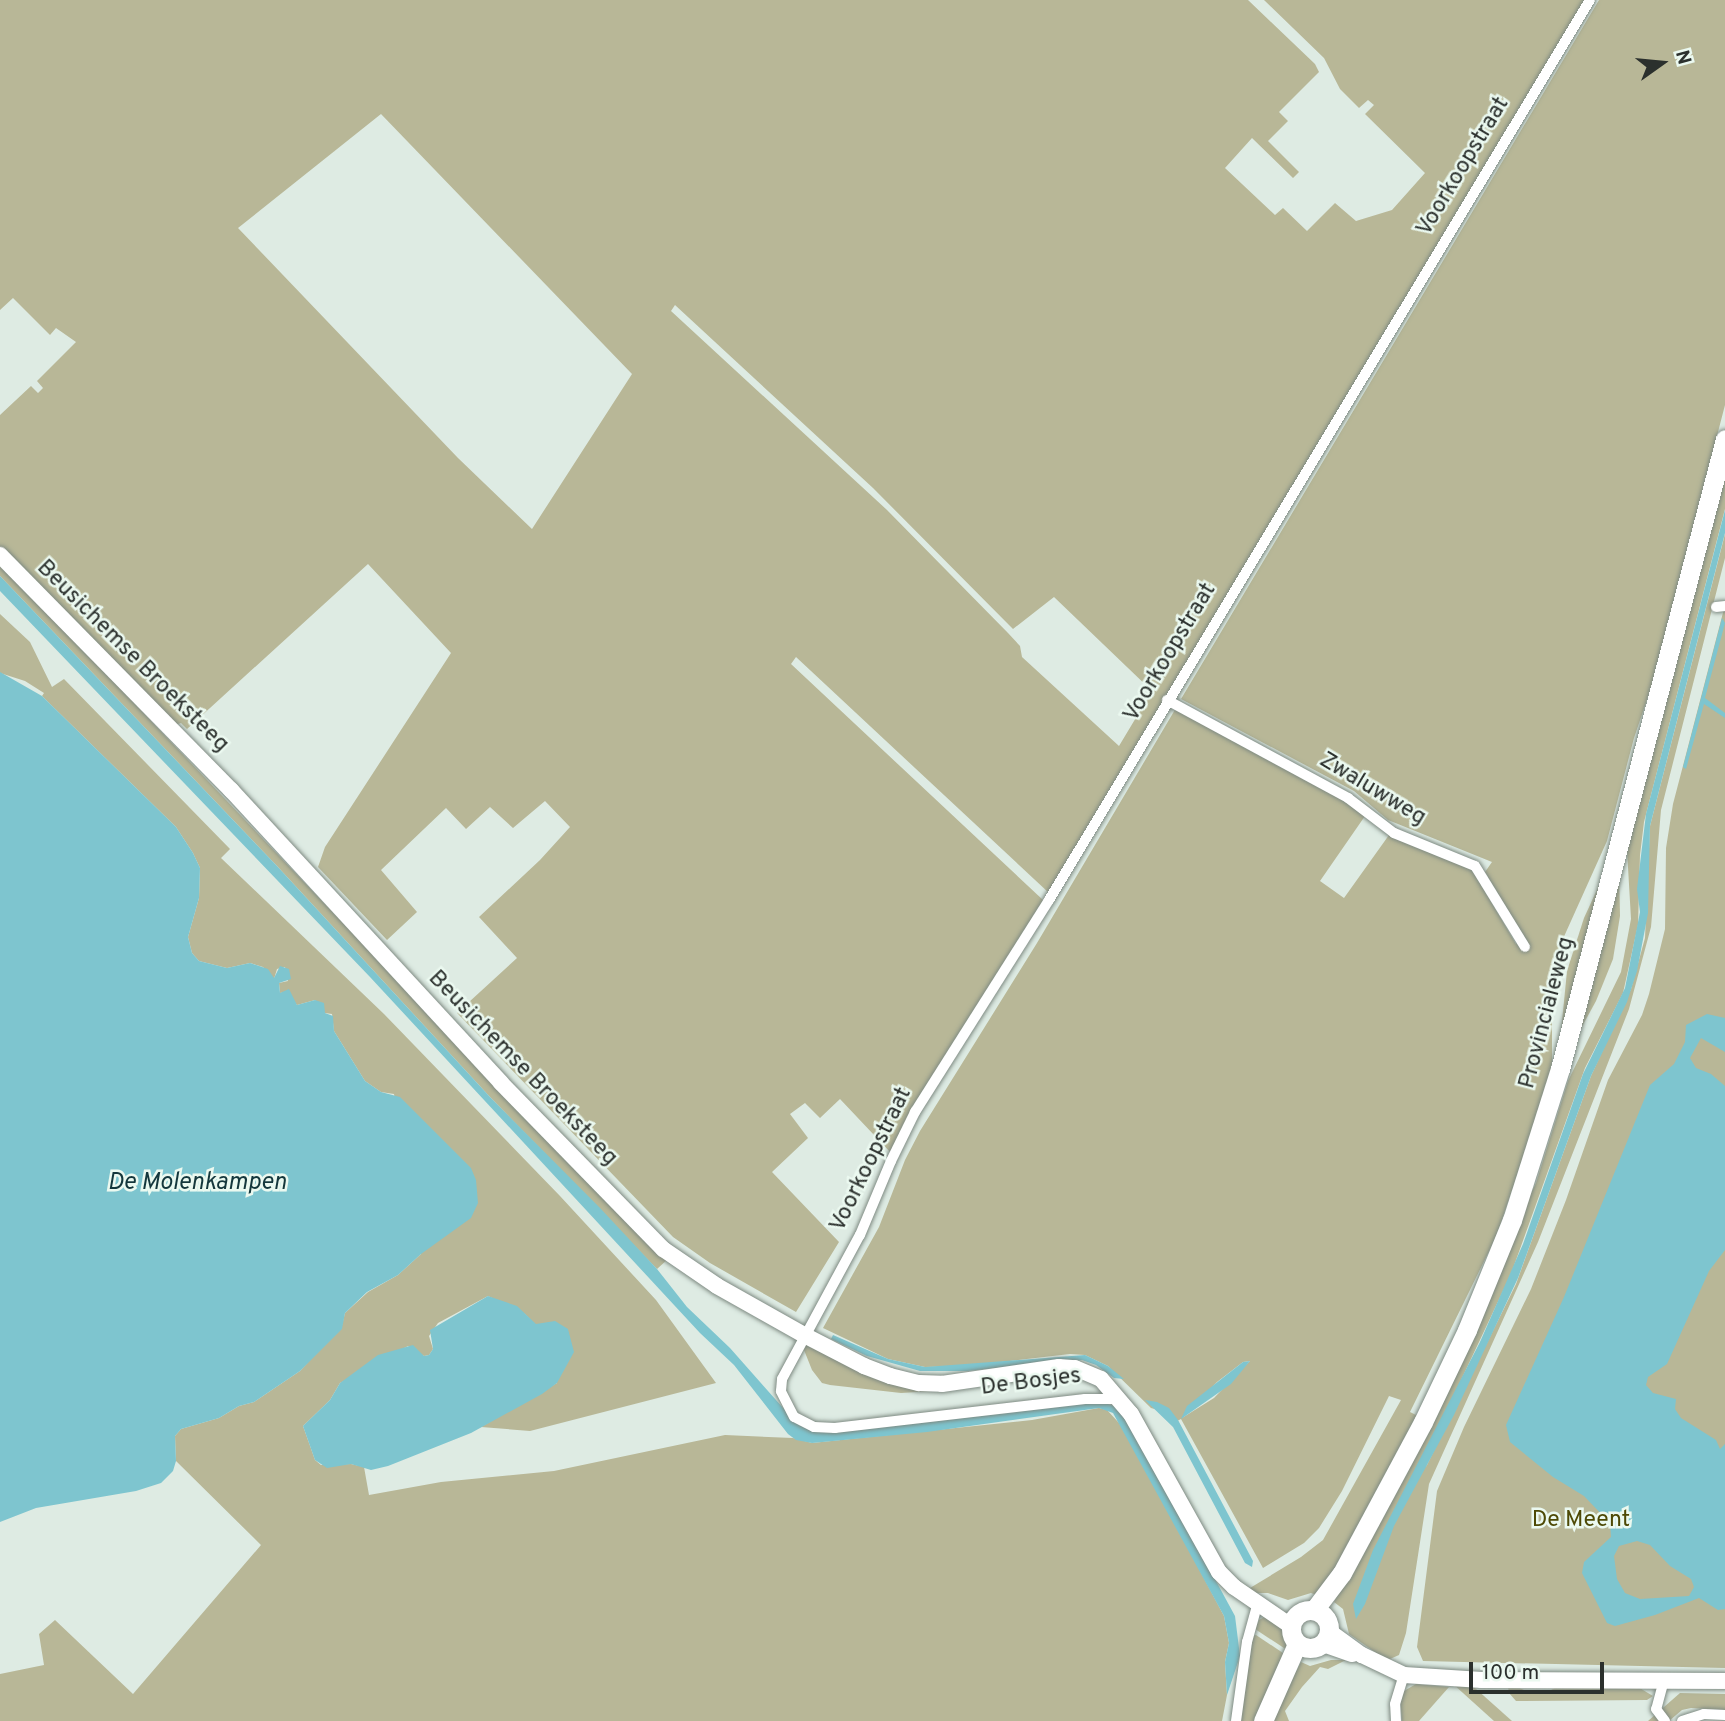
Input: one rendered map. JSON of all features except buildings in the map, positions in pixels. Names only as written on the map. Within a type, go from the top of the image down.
[{"type":"highway","name":"Provincialeweg","points":[[1262,1721],[1439,1387],[1466,1330],[1516,1207],[1560,1069],[1725,439]]},
{"type":"street","name":"Voorkoopstraat","points":[[804,1335],[860,1235],[915,1112],[1049,900],[1590,0]]},
{"type":"street","name":"Beusichemse Broeksteeg","points":[[0,555],[231,790],[501,1083],[663,1249],[717,1286],[864,1366],[919,1383],[961,1383],[1044,1368],[1075,1368],[1101,1379],[1121,1399]]},
{"type":"street","name":"Zwaluwweg","points":[[1167,700],[1348,797],[1394,833],[1475,866],[1525,947]]},
{"type":"street","name":"De Bosjes","points":[[804,1335],[782,1379],[781,1391],[794,1417],[814,1427],[835,1428],[1085,1399],[1121,1399]]},
{"type":"street","points":[[1121,1399],[1219,1572],[1258,1602],[1362,1656],[1404,1675],[1482,1680],[1725,1681]]},
{"type":"street","points":[[1236,1721],[1247,1642],[1258,1602]]},
{"type":"street","points":[[1396,1721],[1395,1704],[1404,1675]]},
{"type":"street","points":[[1664,1681],[1656,1709],[1664,1721]]},
{"type":"street","points":[[1682,1721],[1704,1714],[1725,1715]]},
{"type":"green space","points":[[0,0],[1248,0],[1315,64],[1319,72],[1279,112],[1288,121],[1268,141],[1299,172],[1293,178],[1252,138],[1225,168],[1275,215],[1283,208],[1307,231],[1335,203],[1356,221],[1392,210],[1425,173],[1365,114],[1374,105],[1368,100],[1359,108],[1340,89],[1324,58],[1264,0],[1585,0],[1049,893],[796,657],[791,664],[1043,900],[891,1153],[840,1099],[820,1118],[805,1103],[790,1114],[808,1138],[772,1172],[839,1242],[796,1312],[710,1263],[673,1237],[457,1013],[517,958],[479,917],[540,860],[570,827],[545,801],[513,828],[490,807],[466,829],[446,808],[381,870],[417,912],[387,940],[318,867],[325,847],[451,653],[368,564],[187,729],[181,723],[175,725],[0,548],[0,415],[31,386],[38,393],[43,388],[37,381],[76,342],[56,328],[50,335],[13,298],[0,310]],"holes":[[[381,114],[632,374],[532,529],[458,458],[238,228]],[[675,305],[873,488],[1013,629],[1054,597],[1152,691],[1119,746],[1022,657],[1020,646],[887,510],[671,311]]]},
{"type":"green space","points":[[1599,0],[1725,0],[1725,405],[1654,679],[1634,738],[1607,841],[1562,941],[1552,991],[1552,1063],[1546,1091],[1496,1237],[1410,1412],[1418,1416],[1322,1597],[1311,1593],[1288,1600],[1268,1593],[1253,1593],[1234,1578],[1250,1588],[1301,1557],[1323,1540],[1401,1400],[1389,1396],[1342,1491],[1319,1528],[1304,1543],[1263,1568],[1181,1419],[1171,1424],[1165,1412],[1151,1408],[1108,1366],[1085,1355],[1070,1354],[967,1366],[925,1367],[888,1359],[823,1328],[879,1227],[905,1160],[920,1131],[1037,943],[1176,708],[1326,788],[1365,816],[1320,881],[1344,898],[1389,835],[1471,868],[1516,944],[1524,937],[1485,872],[1492,862],[1388,820],[1354,791],[1181,699]],"holes":[[[1250,1361],[1214,1398],[1182,1418],[1217,1382],[1243,1362]]]},
{"type":"green space","points":[[1725,461],[1725,509],[1644,822],[1638,925],[1623,993],[1585,1068],[1511,1274],[1439,1427],[1426,1467],[1516,1284],[1591,1076],[1631,989],[1645,938],[1650,826],[1725,534],[1725,558],[1661,810],[1651,927],[1629,1009],[1538,1242],[1429,1484],[1406,1633],[1399,1655],[1390,1659],[1382,1657],[1349,1634],[1343,1609],[1334,1602],[1536,1183],[1568,1081],[1621,972],[1631,919],[1627,850]]},
{"type":"green space","points":[[0,562],[474,1061],[668,1259],[657,1269],[490,1097],[277,866],[0,576]]},
{"type":"green space","name":"De Meent","points":[[1725,605],[1725,1668],[1423,1661],[1417,1647],[1437,1491],[1464,1427],[1531,1289],[1608,1080],[1642,1015],[1649,994],[1665,929],[1666,848],[1673,804]]},
{"type":"green space","points":[[0,614],[30,642],[52,687],[64,679],[230,849],[221,858],[384,1014],[560,1196],[656,1300],[716,1383],[530,1431],[481,1427],[557,1383],[544,1324],[536,1325],[525,1314],[488,1296],[438,1323],[429,1336],[433,1349],[429,1355],[424,1356],[408,1346],[340,1383],[330,1400],[303,1426],[315,1460],[321,1465],[351,1464],[364,1467],[369,1495],[441,1482],[554,1471],[725,1435],[793,1438],[812,1443],[1032,1420],[1099,1408],[1107,1410],[1119,1423],[1148,1473],[1224,1616],[1229,1643],[1225,1662],[1227,1695],[1222,1721],[0,1721],[0,1674],[44,1665],[39,1634],[55,1620],[133,1694],[261,1545],[176,1461],[175,1436],[181,1429],[219,1418],[239,1406],[254,1402],[300,1371],[342,1325],[345,1313],[368,1292],[398,1275],[421,1254],[394,1094],[381,1092],[365,1081],[334,1031],[332,1014],[325,1013],[315,1000],[297,1005],[286,992],[280,993],[279,983],[288,981],[285,967],[277,969],[274,979],[263,967],[250,963],[227,968],[199,961],[192,953],[188,937],[199,898],[200,868],[193,853],[176,827],[42,696],[44,693],[25,681],[0,673]]},
{"type":"green space","points":[[1619,869],[1620,916],[1613,959],[1596,1001],[1573,1043]]},
{"type":"green space","points":[[1601,881],[1561,1032],[1567,971],[1584,918]]},
{"type":"green space","points":[[804,1343],[945,1389],[963,1389],[901,1393],[822,1383],[812,1370],[802,1345]]},
{"type":"green space","points":[[1266,1616],[1286,1629],[1290,1652],[1255,1629],[1259,1620]]},
{"type":"green space","points":[[1256,1635],[1286,1655],[1254,1721],[1240,1721],[1253,1636]]},
{"type":"green space","points":[[1331,1660],[1346,1660],[1328,1669],[1320,1667],[1285,1711],[1289,1721],[1269,1721],[1301,1662],[1310,1666]]},
{"type":"green space","points":[[1416,1684],[1449,1687],[1419,1721],[1402,1721],[1400,1698],[1404,1691]]},
{"type":"green space","points":[[1453,1684],[1475,1688],[1512,1721],[1494,1721]]},
{"type":"green space","points":[[1513,1685],[1524,1690],[1549,1691],[1555,1688],[1638,1687],[1653,1696],[1647,1700],[1516,1701],[1509,1693],[1508,1687]]},
{"type":"green space","points":[[1680,1693],[1725,1694],[1725,1710],[1691,1708],[1682,1710],[1669,1721],[1663,1717],[1658,1721],[1648,1721]]},
{"type":"water","points":[[1725,510],[1725,533],[1650,826],[1648,913],[1637,971],[1627,1002],[1591,1076],[1518,1278],[1454,1415],[1394,1526],[1365,1604],[1356,1619],[1353,1604],[1373,1550],[1480,1342],[1523,1244],[1583,1074],[1625,988],[1640,912],[1637,889],[1646,814]]},
{"type":"water","points":[[0,576],[277,866],[490,1097],[601,1209],[657,1269],[687,1307],[730,1348],[792,1418],[810,1429],[1099,1401],[1117,1407],[1128,1419],[1235,1616],[1240,1656],[1227,1695],[1225,1662],[1229,1643],[1224,1616],[1113,1413],[1099,1408],[927,1432],[812,1443],[796,1440],[788,1434],[734,1365],[700,1333],[370,977],[0,591]]},
{"type":"water","points":[[1722,618],[1725,623],[1705,698],[1725,713],[1725,718],[1704,704],[1686,769],[1683,767]]},
{"type":"water","name":"De Molenkampen","points":[[0,672],[42,696],[176,827],[200,868],[199,898],[188,937],[192,953],[199,961],[227,968],[250,963],[268,969],[274,978],[280,966],[289,969],[291,979],[279,983],[280,993],[289,989],[297,1005],[315,1000],[324,1003],[325,1013],[333,1016],[334,1031],[365,1081],[381,1092],[400,1097],[471,1168],[476,1180],[478,1203],[471,1218],[421,1254],[398,1275],[367,1292],[345,1313],[342,1329],[300,1371],[254,1402],[239,1406],[219,1418],[181,1429],[175,1436],[176,1461],[173,1471],[161,1483],[136,1491],[36,1508],[0,1522]]},
{"type":"water","name":"De Meent","points":[[1707,1014],[1725,1018],[1725,1052],[1701,1038],[1690,1058],[1696,1068],[1711,1074],[1725,1086],[1725,1250],[1709,1271],[1667,1364],[1648,1377],[1646,1385],[1653,1393],[1676,1399],[1675,1409],[1681,1418],[1716,1440],[1720,1449],[1725,1444],[1725,1609],[1718,1610],[1699,1598],[1655,1615],[1615,1626],[1607,1623],[1582,1573],[1584,1562],[1611,1537],[1610,1523],[1584,1496],[1553,1477],[1510,1442],[1506,1425],[1564,1297],[1650,1085],[1674,1064],[1685,1042],[1686,1025]],"holes":[[[1637,1541],[1650,1545],[1670,1566],[1691,1579],[1694,1587],[1689,1596],[1640,1599],[1625,1593],[1617,1579],[1614,1556],[1619,1546]]]},
{"type":"water","points":[[488,1296],[517,1306],[536,1324],[555,1321],[568,1329],[574,1352],[557,1383],[471,1433],[388,1466],[371,1470],[351,1464],[327,1468],[315,1460],[303,1426],[330,1400],[340,1383],[378,1355],[413,1345],[424,1356],[429,1355],[433,1349],[430,1330]]},
{"type":"water","points":[[833,1335],[888,1359],[925,1367],[1085,1355],[1108,1366],[1124,1379],[1114,1378],[1096,1365],[1082,1360],[967,1371],[920,1371],[867,1356],[831,1339]]},
{"type":"water","points":[[1250,1361],[1231,1384],[1181,1419],[1187,1406],[1243,1362]]},
{"type":"water","points":[[1145,1400],[1169,1408],[1178,1420],[1253,1561],[1252,1567],[1245,1563],[1173,1427]]}]
